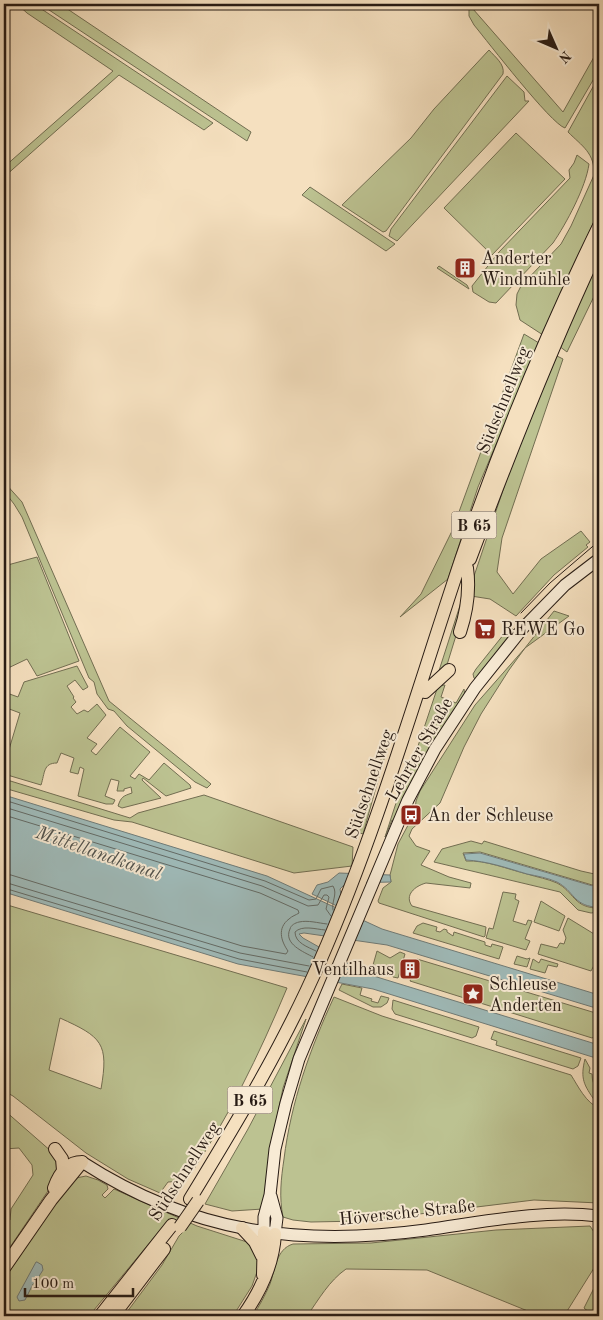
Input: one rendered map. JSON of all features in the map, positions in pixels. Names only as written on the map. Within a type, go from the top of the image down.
[{"type":"highway","name":"Südschnellweg","points":[[113,1316],[141,1281],[258,1102],[312,1001],[346,922],[422,689],[455,578],[514,417],[543,346],[599,226]]},
{"type":"highway","name":"Südschnellweg","points":[[422,689],[512,448],[551,350],[599,246]]},
{"type":"highway","points":[[460,632],[466,612],[469,582],[467,568]]},
{"type":"highway","points":[[440,596],[455,578]]},
{"type":"highway","points":[[419,666],[422,689],[449,670]]},
{"type":"highway","points":[[55,1149],[62,1160],[63,1170]]},
{"type":"highway","points":[[51,1200],[55,1185],[63,1170],[72,1164],[82,1162]]},
{"type":"highway","points":[[4,1268],[51,1200],[82,1162]]},
{"type":"highway","name":"Südschnellweg","points":[[100,1316],[176,1226]]},
{"type":"highway","points":[[242,1228],[255,1242],[263,1258]]},
{"type":"highway","points":[[262,1282],[263,1258],[270,1233]]},
{"type":"highway","points":[[243,1316],[253,1302],[269,1270],[274,1253],[270,1233]]},
{"type":"main road","name":"Lehrter Straße","points":[[270,1233],[277,1218],[270,1195],[275,1149],[312,1001],[421,773],[475,688],[508,647],[548,601],[565,585],[599,559]]},
{"type":"main road","name":"Höversche Straße","points":[[82,1162],[115,1182],[165,1206],[242,1228],[270,1233],[325,1238],[350,1237],[410,1232],[512,1217],[568,1214],[599,1216]]},
{"type":"green space","points":[[17,4],[34,4],[213,123],[204,130],[119,75],[4,177],[4,167],[113,71],[27,13]]},
{"type":"green space","points":[[40,4],[60,4],[251,132],[247,141]]},
{"type":"green space","points":[[469,4],[476,4],[473,9],[563,112],[599,48],[599,70],[565,128],[547,113],[474,25],[469,16]]},
{"type":"green space","points":[[489,50],[501,64],[503,74],[386,231],[383,232],[342,205],[411,138],[434,109]]},
{"type":"green space","points":[[507,76],[524,92],[525,101],[529,101],[397,241],[389,236],[391,229]]},
{"type":"green space","points":[[599,76],[599,210],[543,335],[520,320],[516,305],[517,294],[521,286],[561,244],[594,175],[594,167],[587,150],[568,132]]},
{"type":"green space","points":[[516,133],[565,179],[492,255],[444,208]]},
{"type":"green space","points":[[577,155],[589,164],[587,173],[575,205],[553,243],[496,303],[489,302],[473,292],[472,286],[499,252],[570,178],[569,170]]},
{"type":"green space","points":[[310,187],[395,244],[386,251],[302,195]]},
{"type":"green space","points":[[599,256],[599,286],[567,352],[559,346]]},
{"type":"green space","points":[[439,266],[467,285],[469,289],[437,268]]},
{"type":"green space","points":[[524,334],[539,343],[478,487],[448,579],[400,617],[421,594],[452,531]]},
{"type":"green space","points":[[555,355],[563,359],[502,538],[497,572],[513,594],[541,559],[581,531],[590,542],[586,545],[588,547],[554,575],[516,616],[490,599],[471,596],[472,582],[519,443]]},
{"type":"green space","points":[[4,482],[22,502],[109,701],[211,784],[207,788],[195,782],[127,726],[114,711],[108,709],[97,694],[94,682],[89,678],[22,517],[4,491]]},
{"type":"green space","points":[[37,557],[79,661],[37,676],[27,659],[4,670],[4,566]]},
{"type":"green space","points":[[464,593],[462,616],[446,668],[436,680]]},
{"type":"green space","points":[[554,611],[569,616],[525,648]]},
{"type":"green space","points":[[508,629],[514,630],[475,679],[473,674],[476,669]]},
{"type":"green space","points":[[525,648],[481,714],[464,747],[440,803],[412,829],[409,836],[416,846],[430,851],[421,865],[449,877],[471,883],[470,888],[422,884],[412,891],[410,895],[409,898],[412,906],[486,927],[485,936],[379,903],[383,888],[391,882],[390,875],[398,844],[415,812],[416,801],[420,791],[475,705]]},
{"type":"green space","points":[[77,666],[88,687],[83,690],[75,680],[67,686],[76,702],[71,707],[77,714],[84,710],[88,712],[97,704],[106,715],[87,738],[97,744],[91,751],[96,755],[120,727],[150,752],[130,776],[135,779],[139,774],[149,780],[164,763],[190,785],[191,788],[166,796],[143,778],[142,780],[161,798],[122,808],[118,806],[119,803],[123,797],[132,793],[131,787],[124,789],[124,791],[117,791],[119,781],[111,779],[105,796],[115,800],[113,804],[106,804],[78,796],[84,769],[80,767],[78,774],[70,772],[74,758],[61,753],[57,763],[52,763],[47,767],[41,785],[4,774],[4,766],[20,713],[4,707],[4,692],[18,697],[24,682]]},
{"type":"green space","points":[[445,685],[441,697],[456,703],[464,689],[465,697],[394,821],[392,820],[385,837],[407,769],[418,746],[438,686]]},
{"type":"green space","points":[[389,741],[363,834],[351,830]]},
{"type":"green space","points":[[4,779],[130,818],[138,813],[204,795],[353,847],[352,866],[294,873],[132,822],[114,820],[4,788]]},
{"type":"green space","points":[[471,841],[482,844],[484,841],[599,875],[599,887],[480,852],[463,853],[466,861],[489,863],[557,883],[582,905],[595,908],[599,906],[599,912],[591,913],[578,910],[560,892],[434,862],[442,849]]},
{"type":"green space","points":[[503,892],[516,894],[515,899],[519,901],[513,921],[526,925],[528,920],[532,921],[525,939],[530,941],[526,950],[486,938],[489,928],[493,929]]},
{"type":"green space","points":[[541,901],[565,916],[559,931],[534,922]]},
{"type":"green space","points":[[4,904],[287,988],[229,1111],[201,1158],[186,1181],[168,1182],[160,1193],[128,1179],[86,1153],[4,1091]],"holes":[[[60,1018],[94,1037],[103,1051],[104,1061],[101,1089],[49,1070]]]},
{"type":"green space","points":[[568,918],[599,937],[599,956],[591,971],[538,954],[541,944],[557,948],[560,943],[564,944],[566,938],[563,930]]},
{"type":"green space","points":[[423,923],[437,927],[436,931],[440,932],[444,929],[453,936],[454,932],[485,942],[485,945],[491,947],[492,944],[503,947],[499,959],[413,933],[417,926]]},
{"type":"green space","points":[[377,951],[390,958],[400,952],[405,954],[398,978],[393,977],[388,967],[373,965]]},
{"type":"green space","points":[[517,956],[530,958],[527,967],[514,964]]},
{"type":"green space","points":[[417,959],[599,1014],[599,1026],[596,1036],[592,1038],[410,981],[417,966],[415,965]]},
{"type":"green space","points":[[533,959],[539,963],[541,959],[558,964],[557,967],[548,965],[545,973],[530,969]]},
{"type":"green space","points":[[342,984],[362,988],[360,995],[372,999],[371,1001],[378,1003],[381,996],[389,998],[387,1003],[381,1007],[373,1007],[339,990]]},
{"type":"green space","points":[[334,997],[382,1016],[571,1075],[586,1098],[599,1108],[599,1203],[534,1200],[362,1221],[311,1222],[283,1217],[281,1181],[291,1117],[309,1056]]},
{"type":"green space","points":[[393,1000],[479,1027],[476,1036],[472,1038],[395,1014],[392,1009]]},
{"type":"green space","points":[[306,1019],[283,1088],[270,1151],[263,1209],[232,1211],[205,1204],[248,1129]]},
{"type":"green space","points":[[494,1031],[581,1058],[578,1066],[573,1069],[496,1045],[497,1041],[491,1039]]},
{"type":"green space","points":[[585,1059],[599,1095],[599,1098],[595,1101],[584,1082]]},
{"type":"green space","points":[[4,1110],[52,1152],[59,1162],[50,1188],[4,1256],[4,1221],[10,1220],[11,1209],[33,1175],[32,1165],[19,1148],[4,1149]]},
{"type":"green space","points":[[86,1176],[107,1185],[108,1189],[102,1195],[105,1198],[114,1189],[197,1226],[247,1242],[257,1255],[258,1269],[252,1286],[233,1316],[124,1316],[185,1230],[166,1223],[89,1316],[7,1316],[3,1296],[7,1275],[64,1191],[76,1178]]},
{"type":"green space","points":[[590,1226],[594,1232],[599,1234],[594,1268],[564,1316],[540,1316],[427,1270],[346,1269],[329,1285],[307,1316],[253,1316],[270,1284],[280,1255],[283,1250],[293,1244],[371,1243],[496,1230]]},
{"type":"green space","points":[[599,1278],[599,1310],[594,1315],[584,1308]]},
{"type":"water","name":"Mittellandkanal","points":[[4,795],[267,876],[382,929],[599,995],[599,1009],[387,945],[304,933],[299,934],[367,974],[599,1045],[599,1059],[373,989],[238,964],[4,892]]},
{"type":"water","points":[[480,853],[596,887],[595,907],[582,904],[557,882],[489,863],[466,860],[464,854]]},
{"type":"water","points":[[339,873],[390,875],[391,882],[346,883],[340,889],[341,895],[337,906],[312,894],[317,885],[328,882]]},
{"type":"water","points":[[36,1262],[42,1265],[43,1270],[25,1300],[19,1301],[17,1297]]},
{"type":"pier","points":[[352,871],[371,872],[365,885],[347,885]]},
{"type":"pier","points":[[340,906],[354,913],[343,940],[326,938]]},
{"type":"pier","points":[[322,946],[337,955],[325,983],[307,980]]},
{"type":"waterway","points":[[595,889],[599,890]]},
{"type":"tram line","points":[[521,613],[550,583],[599,541]]},
{"type":"place","name":"Anderter Windmühle","points":[[465,268]]},
{"type":"place","name":"REWE Go","points":[[485,629]]},
{"type":"place","name":"An der Schleuse","points":[[411,815]]},
{"type":"place","name":"Ventilhaus","points":[[410,969]]},
{"type":"place","name":"Schleuse Anderten","points":[[473,994]]}]
